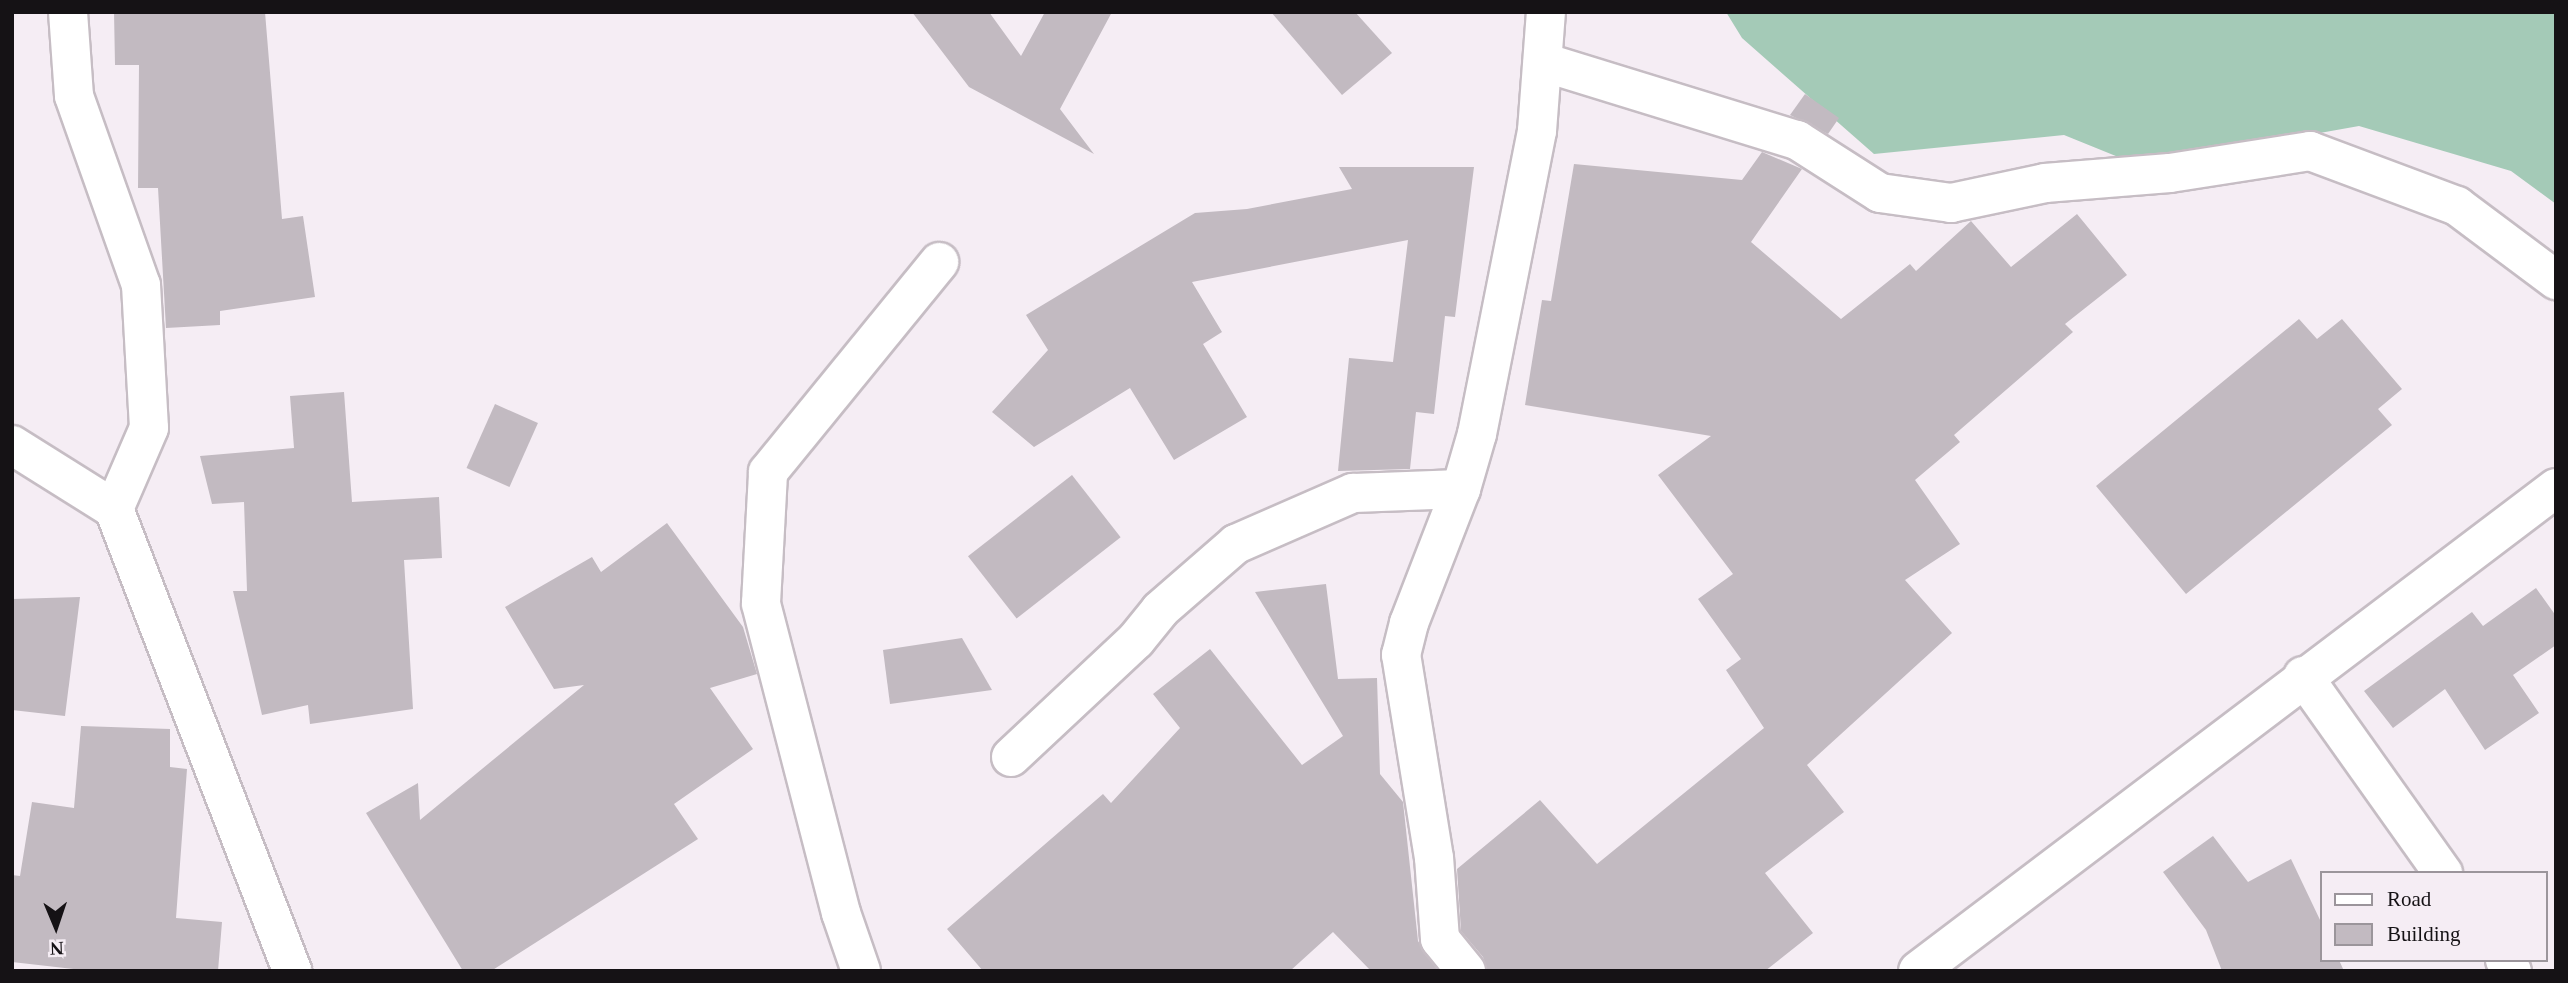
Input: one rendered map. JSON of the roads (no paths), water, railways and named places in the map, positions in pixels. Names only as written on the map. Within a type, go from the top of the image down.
[{"type":"street","points":[[68,12],[74,96],[141,285],[149,428],[114,509]]},
{"type":"street","points":[[1466,971],[1440,939],[1434,858],[1401,655],[1409,623],[1461,489],[1478,434],[1538,131],[1546,12]]},
{"type":"street","points":[[1543,62],[1797,140],[1880,194],[1951,203],[2045,183],[2170,173],[2310,151],[2457,206],[2556,280]]},
{"type":"street","points":[[862,971],[841,913],[761,603],[768,471],[939,262]]},
{"type":"street","points":[[12,445],[114,509],[292,971]]},
{"type":"street","points":[[1918,971],[2303,676],[2556,488]]},
{"type":"street","points":[[1011,757],[1136,640],[1160,610],[1236,544],[1353,492],[1461,489]]},
{"type":"street","points":[[2303,676],[2442,871]]}]
